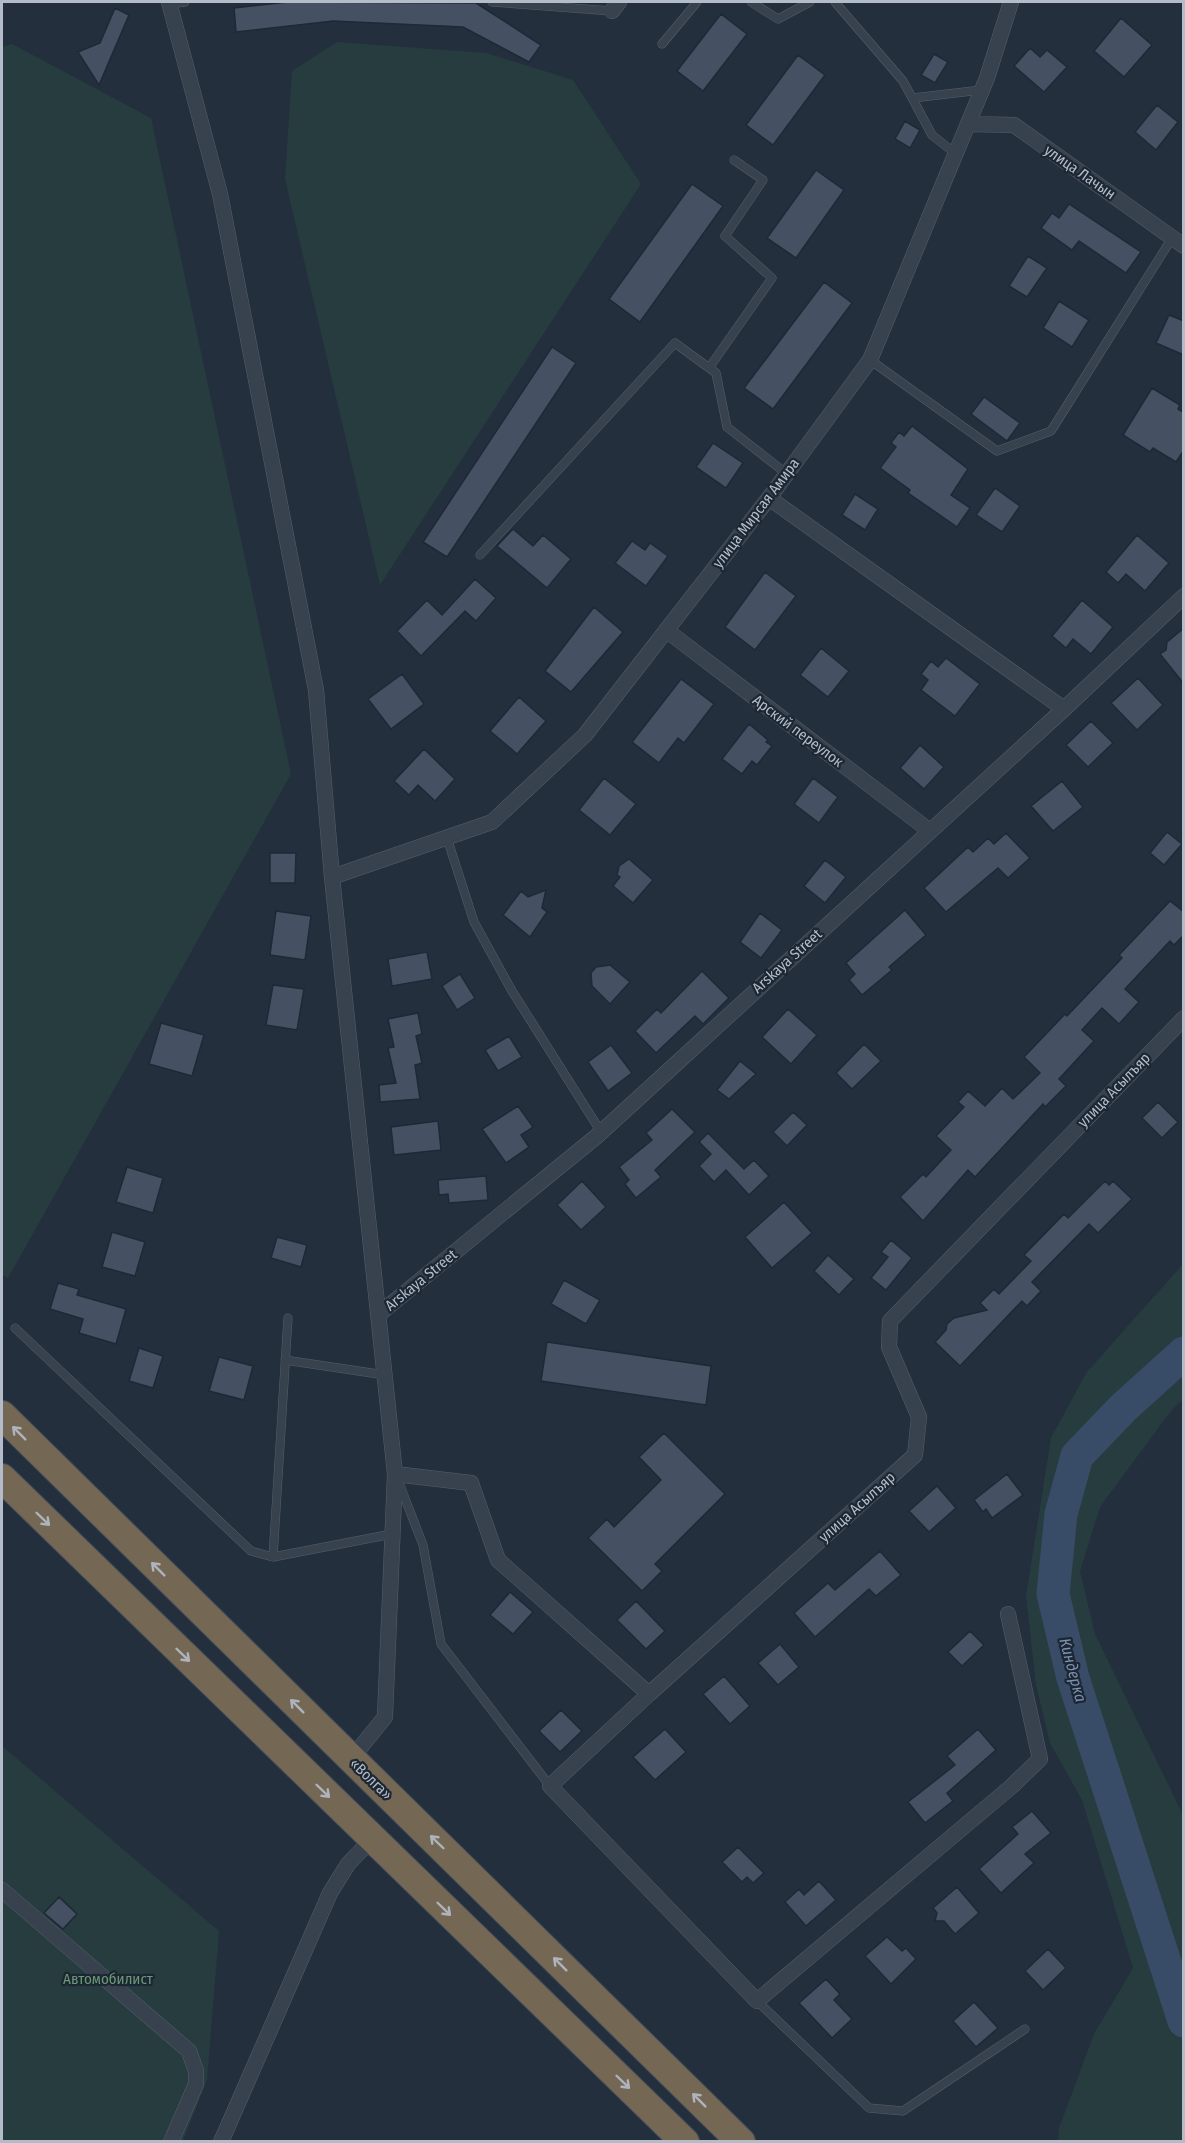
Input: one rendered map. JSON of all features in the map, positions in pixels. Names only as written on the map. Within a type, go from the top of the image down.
[{"type":"highway","name":"«Волга»","points":[[2,1415],[741,2142]]},
{"type":"highway","points":[[2,1478],[685,2142]]},
{"type":"street","points":[[174,2],[220,194],[316,690],[332,877],[386,1375],[395,1474],[385,1717],[351,1759]]},
{"type":"street","name":"улица Мирсая Амира","points":[[332,877],[492,822],[585,735],[769,498],[870,360],[982,90],[1011,2]]},
{"type":"street","name":"улица Лачын","points":[[968,124],[1014,125],[1178,242]]},
{"type":"street","points":[[769,498],[1064,709]]},
{"type":"street","name":"Arskaya Street","points":[[379,1314],[601,1132],[1064,709],[1184,596]]},
{"type":"street","name":"Арский переулок","points":[[666,630],[930,831]]},
{"type":"street","name":"улица Асылъяр","points":[[550,1786],[915,1455],[919,1417],[889,1347],[890,1321],[1184,1018]]},
{"type":"street","points":[[395,1474],[471,1483],[498,1560],[649,1694]]},
{"type":"street","points":[[550,1786],[757,2001],[1012,1786],[1040,1759],[1008,1614]]},
{"type":"street","points":[[221,2142],[330,1893],[348,1864],[372,1839]]},
{"type":"street","points":[[2,1890],[189,2051],[196,2071],[196,2084],[171,2142]]},
{"type":"lane","points":[[492,2],[615,6]]},
{"type":"lane","points":[[662,44],[697,2]]},
{"type":"lane","points":[[751,2],[778,19],[810,2]]},
{"type":"lane","points":[[835,2],[903,81],[932,135],[956,154]]},
{"type":"lane","points":[[913,98],[982,90]]},
{"type":"lane","points":[[709,368],[772,278],[725,236],[763,180],[734,160]]},
{"type":"lane","points":[[870,360],[997,451],[1051,431],[1178,242]]},
{"type":"lane","points":[[480,555],[675,343],[717,373],[727,426],[787,474]]},
{"type":"lane","points":[[447,837],[474,922],[512,991],[601,1132]]},
{"type":"lane","points":[[273,1557],[288,1318]]},
{"type":"lane","points":[[15,1328],[251,1551],[273,1557],[392,1534]]},
{"type":"lane","points":[[285,1360],[386,1375]]},
{"type":"lane","points":[[395,1474],[423,1545],[441,1644],[550,1786]]},
{"type":"lane","points":[[757,2001],[869,2108],[903,2111],[1025,2029]]},
{"type":"green space","points":[[337,42],[486,53],[573,80],[641,184],[380,585],[285,179],[292,71]]},
{"type":"green space","points":[[12,44],[151,118],[291,774],[8,1278],[2,1275],[2,47]]},
{"type":"green space","points":[[1183,1264],[1183,1399],[1170,1412],[1100,1507],[1080,1571],[1095,1634],[1183,1815],[1183,2141],[1058,2141],[1059,2128],[1094,2034],[1133,1968],[1082,1800],[1050,1743],[1036,1685],[1026,1596],[1051,1438],[1086,1373]]},
{"type":"green space","name":"Автомобилист","points":[[2,1746],[219,1931],[207,2080],[183,2141],[2,2141]]},
{"type":"building","points":[[288,2],[476,3],[541,45],[529,62],[463,27],[333,21],[236,32],[234,8]]},
{"type":"building","points":[[115,8],[129,15],[99,85],[78,52],[100,43]]},
{"type":"building","points":[[721,14],[747,34],[703,91],[677,71]]},
{"type":"building","points":[[1121,18],[1152,45],[1124,77],[1094,51]]},
{"type":"building","points":[[1030,48],[1040,57],[1047,50],[1067,67],[1044,92],[1014,66]]},
{"type":"building","points":[[934,54],[948,62],[935,83],[921,75]]},
{"type":"building","points":[[798,55],[825,75],[773,145],[746,125]]},
{"type":"building","points":[[1157,105],[1178,122],[1156,150],[1135,132]]},
{"type":"building","points":[[905,121],[920,130],[910,148],[895,139]]},
{"type":"building","points":[[816,170],[844,190],[796,258],[767,238]]},
{"type":"building","points":[[692,184],[723,206],[640,322],[609,299]]},
{"type":"building","points":[[1069,204],[1141,252],[1126,273],[1079,241],[1072,250],[1041,228],[1052,213],[1059,218]]},
{"type":"building","points":[[1028,256],[1047,268],[1027,297],[1009,286]]},
{"type":"building","points":[[824,282],[852,303],[773,409],[744,388]]},
{"type":"building","points":[[1059,301],[1089,320],[1072,347],[1043,328]]},
{"type":"building","points":[[1169,315],[1184,321],[1184,355],[1156,343]]},
{"type":"building","points":[[552,347],[576,363],[447,557],[423,542]]},
{"type":"building","points":[[1152,388],[1180,405],[1178,409],[1184,413],[1184,450],[1176,462],[1153,448],[1150,452],[1123,435]]},
{"type":"building","points":[[984,397],[1020,423],[1007,441],[971,414]]},
{"type":"building","points":[[912,426],[968,469],[951,495],[970,508],[957,527],[908,493],[910,490],[880,468],[896,447],[891,443],[899,432],[904,436]]},
{"type":"building","points":[[713,443],[743,463],[726,488],[696,467]]},
{"type":"building","points":[[995,488],[1020,506],[1002,532],[976,515]]},
{"type":"building","points":[[855,494],[878,509],[865,530],[842,515]]},
{"type":"building","points":[[513,529],[533,546],[543,535],[571,559],[547,588],[497,546]]},
{"type":"building","points":[[1137,535],[1169,563],[1145,591],[1126,574],[1118,583],[1106,572]]},
{"type":"building","points":[[632,541],[645,550],[650,543],[668,556],[646,586],[615,563]]},
{"type":"building","points":[[765,572],[796,596],[755,650],[725,627]]},
{"type":"building","points":[[475,579],[496,598],[476,621],[465,611],[421,656],[397,631],[427,600],[442,615]]},
{"type":"building","points":[[1082,600],[1113,627],[1091,654],[1073,639],[1066,648],[1052,636]]},
{"type":"building","points":[[594,607],[623,632],[571,692],[545,671]]},
{"type":"building","points":[[1184,628],[1184,684],[1160,654],[1166,650],[1167,642]]},
{"type":"building","points":[[821,648],[849,671],[828,697],[800,675]]},
{"type":"building","points":[[946,658],[980,684],[955,716],[921,690],[928,680],[921,674],[931,661],[938,667]]},
{"type":"building","points":[[402,674],[424,704],[391,729],[368,699]]},
{"type":"building","points":[[1138,678],[1163,705],[1137,730],[1111,703]]},
{"type":"building","points":[[681,679],[714,704],[684,743],[678,738],[659,763],[632,742]]},
{"type":"building","points":[[519,697],[546,721],[517,754],[490,731]]},
{"type":"building","points":[[1091,721],[1113,743],[1088,767],[1066,745]]},
{"type":"building","points":[[749,724],[772,746],[757,765],[752,761],[742,774],[722,759]]},
{"type":"building","points":[[920,745],[944,767],[924,789],[900,768]]},
{"type":"building","points":[[424,749],[455,779],[435,801],[418,785],[409,795],[394,781]]},
{"type":"building","points":[[604,778],[636,804],[610,835],[579,810]]},
{"type":"building","points":[[813,778],[838,797],[819,823],[794,804]]},
{"type":"building","points":[[1062,781],[1083,807],[1053,831],[1031,806]]},
{"type":"building","points":[[1167,832],[1182,844],[1164,865],[1150,853]]},
{"type":"building","points":[[1006,833],[1030,858],[1008,878],[998,868],[946,912],[924,888],[968,847],[973,852],[988,838],[994,844]]},
{"type":"building","points":[[270,853],[296,853],[295,883],[270,883]]},
{"type":"building","points":[[629,859],[653,880],[633,903],[613,886],[620,877],[617,875],[619,866]]},
{"type":"building","points":[[825,860],[846,877],[825,903],[804,886]]},
{"type":"building","points":[[546,890],[542,908],[547,912],[530,937],[503,915],[521,891],[528,897]]},
{"type":"building","points":[[1170,901],[1184,912],[1184,935],[1174,945],[1170,941],[1125,989],[1139,1002],[1119,1024],[1102,1008],[1082,1030],[1094,1041],[1059,1079],[1066,1086],[1045,1107],[1043,1104],[975,1177],[968,1170],[923,1221],[900,1197],[923,1174],[926,1177],[951,1150],[936,1136],[964,1107],[958,1102],[968,1091],[985,1106],[1002,1088],[1013,1099],[1040,1073],[1024,1057],[1122,958],[1119,955]]},
{"type":"building","points":[[905,910],[926,935],[889,967],[892,970],[862,995],[849,980],[855,974],[846,963]]},
{"type":"building","points":[[276,911],[311,916],[305,960],[270,955]]},
{"type":"building","points":[[760,913],[782,930],[761,958],[740,942]]},
{"type":"building","points":[[427,952],[432,979],[392,986],[388,959]]},
{"type":"building","points":[[610,965],[630,982],[610,1004],[592,986],[591,973],[596,967]]},
{"type":"building","points":[[702,971],[729,998],[703,1024],[695,1016],[656,1053],[635,1031],[657,1009],[661,1013]]},
{"type":"building","points":[[460,974],[475,998],[457,1010],[442,986]]},
{"type":"building","points":[[273,985],[304,989],[297,1030],[266,1025]]},
{"type":"building","points":[[788,1009],[817,1035],[791,1064],[762,1037]]},
{"type":"building","points":[[418,1013],[422,1034],[416,1036],[422,1063],[415,1065],[420,1099],[380,1102],[379,1085],[396,1083],[388,1048],[394,1047],[388,1019]]},
{"type":"building","points":[[161,1023],[204,1035],[192,1076],[149,1064]]},
{"type":"building","points":[[509,1036],[522,1057],[498,1071],[485,1050]]},
{"type":"building","points":[[864,1044],[881,1061],[852,1089],[836,1073]]},
{"type":"building","points":[[611,1045],[632,1073],[608,1091],[588,1062]]},
{"type":"building","points":[[740,1061],[756,1074],[729,1099],[717,1090]]},
{"type":"building","points":[[1158,1102],[1178,1122],[1162,1138],[1142,1118]]},
{"type":"building","points":[[518,1106],[533,1127],[521,1135],[529,1147],[506,1163],[482,1129]]},
{"type":"building","points":[[672,1109],[695,1132],[655,1170],[661,1177],[636,1198],[625,1184],[629,1180],[619,1167],[652,1140],[646,1133]]},
{"type":"building","points":[[793,1112],[807,1125],[787,1146],[773,1132]]},
{"type":"building","points":[[438,1121],[441,1150],[394,1155],[391,1127]]},
{"type":"building","points":[[708,1133],[744,1169],[754,1160],[769,1176],[749,1195],[726,1170],[714,1182],[699,1166],[711,1154],[699,1142]]},
{"type":"building","points":[[127,1167],[163,1178],[153,1213],[116,1202]]},
{"type":"building","points":[[486,1176],[488,1200],[449,1203],[448,1194],[439,1195],[438,1180]]},
{"type":"building","points":[[582,1181],[606,1207],[581,1230],[557,1205]]},
{"type":"building","points":[[1105,1181],[1109,1185],[1113,1181],[1132,1199],[1098,1233],[1089,1224],[1032,1282],[1041,1291],[1027,1306],[1022,1301],[960,1366],[935,1342],[946,1330],[947,1324],[954,1318],[987,1310],[980,1303],[994,1289],[999,1294],[1031,1261],[1024,1255],[1064,1214],[1068,1218]]},
{"type":"building","points":[[784,1202],[812,1233],[772,1268],[745,1237]]},
{"type":"building","points":[[112,1232],[145,1242],[135,1276],[102,1267]]},
{"type":"building","points":[[277,1237],[307,1245],[301,1267],[271,1258]]},
{"type":"building","points":[[891,1240],[912,1258],[886,1290],[871,1278],[888,1257],[881,1252]]},
{"type":"building","points":[[828,1255],[854,1279],[839,1295],[814,1271]]},
{"type":"building","points":[[564,1280],[600,1300],[586,1324],[551,1304]]},
{"type":"building","points":[[58,1283],[79,1289],[77,1295],[126,1309],[116,1344],[79,1333],[83,1319],[50,1309]]},
{"type":"building","points":[[547,1342],[711,1366],[706,1405],[541,1381]]},
{"type":"building","points":[[139,1348],[163,1356],[153,1388],[129,1381]]},
{"type":"building","points":[[219,1357],[253,1366],[244,1400],[209,1391]]},
{"type":"building","points":[[664,1433],[725,1494],[655,1564],[662,1571],[642,1591],[588,1538],[607,1519],[614,1527],[661,1480],[639,1457]]},
{"type":"building","points":[[1007,1474],[1023,1495],[992,1518],[986,1509],[983,1512],[974,1500]]},
{"type":"building","points":[[937,1486],[956,1508],[929,1532],[909,1511]]},
{"type":"building","points":[[880,1551],[901,1575],[876,1596],[869,1589],[815,1637],[794,1613],[828,1583],[835,1590]]},
{"type":"building","points":[[510,1592],[533,1612],[513,1634],[490,1615]]},
{"type":"building","points":[[636,1601],[665,1631],[646,1649],[617,1620]]},
{"type":"building","points":[[970,1631],[984,1645],[962,1666],[948,1652]]},
{"type":"building","points":[[780,1644],[799,1667],[778,1685],[758,1663]]},
{"type":"building","points":[[724,1676],[750,1706],[730,1724],[703,1694]]},
{"type":"building","points":[[561,1710],[582,1731],[560,1752],[539,1731]]},
{"type":"building","points":[[665,1729],[686,1752],[655,1780],[633,1757]]},
{"type":"building","points":[[978,1729],[996,1750],[947,1793],[953,1801],[925,1823],[908,1802],[955,1765],[947,1756]]},
{"type":"building","points":[[1032,1811],[1051,1833],[1025,1854],[1034,1863],[1001,1893],[979,1869],[1018,1834],[1012,1827]]},
{"type":"building","points":[[738,1847],[764,1873],[753,1883],[747,1877],[742,1882],[722,1862]]},
{"type":"building","points":[[819,1881],[836,1900],[806,1926],[785,1902],[799,1889],[804,1895]]},
{"type":"building","points":[[957,1887],[979,1913],[955,1934],[944,1921],[935,1921],[937,1913],[933,1908]]},
{"type":"building","points":[[59,1897],[77,1914],[63,1929],[44,1913]]},
{"type":"building","points":[[887,1937],[902,1951],[906,1948],[916,1959],[891,1984],[865,1956]]},
{"type":"building","points":[[1048,1949],[1066,1968],[1043,1990],[1025,1971]]},
{"type":"building","points":[[826,1979],[840,1994],[834,2000],[852,2019],[832,2038],[799,2003]]},
{"type":"building","points":[[974,2002],[998,2028],[976,2047],[953,2021]]},
{"type":"waterway","name":"Киндерка","points":[[1184,1353],[1123,1408],[1077,1456],[1061,1514],[1053,1594],[1073,1678],[1184,2021]]}]
